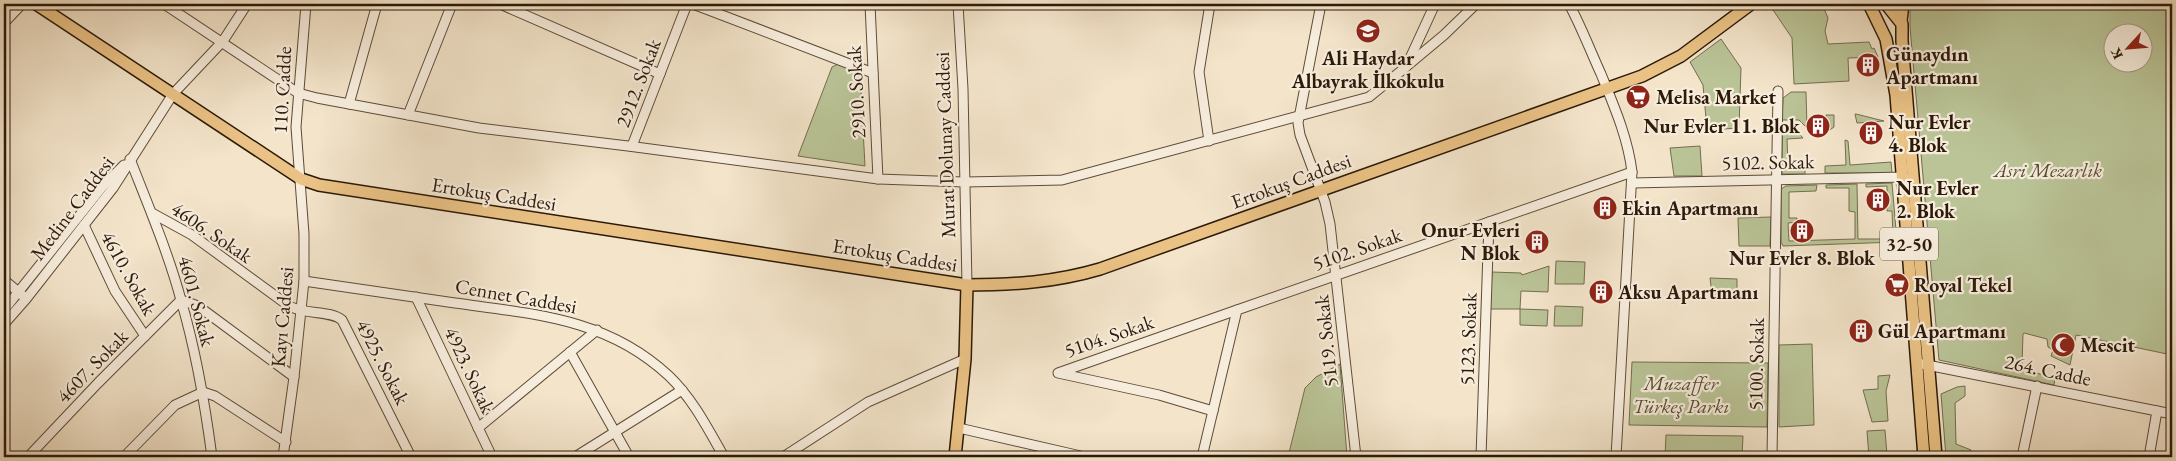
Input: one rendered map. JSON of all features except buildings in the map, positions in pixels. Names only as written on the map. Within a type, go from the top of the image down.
[{"type":"main road","name":"Ertokuş Caddesi","points":[[36,4],[300,179],[330,188],[967,285],[1027,284],[1081,274],[1322,191],[1607,89],[1671,62],[1751,4]]},
{"type":"main road","points":[[1869,4],[1883,30],[1892,36],[1894,15]]},
{"type":"main road","points":[[1883,30],[1883,22],[1894,15],[1904,4]]},
{"type":"main road","name":"32-50","points":[[1894,15],[1923,363],[1924,457]]},
{"type":"main road","name":"32-50","points":[[1883,30],[1895,82],[1923,363],[1936,457]]},
{"type":"main road","points":[[955,457],[965,359],[967,285]]},
{"type":"street","points":[[4,24],[22,4]]},
{"type":"street","points":[[164,4],[223,41],[298,93],[479,128],[632,146],[878,179],[964,182],[1062,180],[1370,97],[1444,35],[1476,4]]},
{"type":"street","name":"Medine Caddesi","points":[[4,310],[22,296],[84,225],[113,188],[173,94],[223,41],[247,4]]},
{"type":"street","name":"110. Cadde","points":[[300,179],[297,142],[298,93],[306,4]]},
{"type":"street","points":[[349,104],[377,4]]},
{"type":"street","points":[[408,115],[452,4]]},
{"type":"street","points":[[500,4],[660,74]]},
{"type":"street","name":"2912. Sokak","points":[[632,146],[687,4]]},
{"type":"street","points":[[693,4],[873,74]]},
{"type":"street","name":"2910. Sokak","points":[[870,4],[878,179]]},
{"type":"street","name":"Murat Dolunay Caddesi","points":[[958,4],[963,90],[967,285]]},
{"type":"street","points":[[1208,141],[1200,72],[1210,4]]},
{"type":"street","name":"5119. Sokak","points":[[1321,4],[1299,116],[1300,135],[1322,191],[1330,224],[1356,457]]},
{"type":"street","points":[[1406,66],[1435,4]]},
{"type":"street","points":[[1568,4],[1607,89],[1627,142],[1632,172],[1616,457]]},
{"type":"street","name":"5100. Sokak","points":[[1772,457],[1778,91]]},
{"type":"street","name":"Medine Caddesi","points":[[4,324],[22,296],[103,186],[130,159]]},
{"type":"street","name":"4601. Sokak","points":[[130,159],[152,213],[182,300],[203,392],[212,457]]},
{"type":"street","name":"5102. Sokak","points":[[1237,310],[1632,172]]},
{"type":"street","name":"5102. Sokak","points":[[1632,183],[1904,177]]},
{"type":"street","name":"Kayı Caddesi","points":[[284,457],[302,312],[304,281],[300,179]]},
{"type":"street","name":"4606. Sokak","points":[[152,213],[192,235],[281,301],[302,312]]},
{"type":"street","name":"5123. Sokak","points":[[1481,457],[1489,222]]},
{"type":"street","name":"4610. Sokak","points":[[84,225],[115,291],[145,336]]},
{"type":"street","points":[[4,280],[22,296]]},
{"type":"street","name":"Cennet Caddesi","points":[[304,281],[554,317],[597,330],[616,338],[655,364],[682,390],[698,412],[724,457]]},
{"type":"street","name":"4923. Sokak","points":[[416,297],[492,457]]},
{"type":"street","points":[[182,300],[198,306],[294,377]]},
{"type":"street","name":"4607. Sokak","points":[[28,457],[182,300]]},
{"type":"street","points":[[1202,457],[1237,310]]},
{"type":"street","name":"5104. Sokak","points":[[1213,411],[1159,396],[1058,373],[1237,310]]},
{"type":"street","name":"4925. Sokak","points":[[302,312],[336,316],[342,320],[411,457]]},
{"type":"street","points":[[478,428],[597,330]]},
{"type":"street","points":[[570,352],[630,457]]},
{"type":"street","points":[[783,457],[868,402],[965,359]]},
{"type":"street","name":"264. Cadde","points":[[1923,363],[2172,414]]},
{"type":"street","points":[[2022,457],[2036,386]]},
{"type":"street","points":[[575,457],[682,390]]},
{"type":"street","points":[[124,457],[175,405],[203,392],[215,396],[286,442]]},
{"type":"street","points":[[2149,457],[2157,411]]},
{"type":"street","points":[[959,428],[1085,457]]},
{"type":"green space","points":[[1769,4],[1822,4],[1828,18],[1825,31],[1828,44],[1869,42],[1878,57],[1848,58],[1849,81],[1794,84],[1792,38]]},
{"type":"green space","name":"Asri Mezarlık","points":[[1910,4],[2172,4],[2172,355],[2076,335],[2070,365],[2051,356],[2053,350],[2048,347],[2047,339],[2024,333],[2022,365],[2025,370],[2055,378],[2054,385],[1939,360],[1910,27]]},
{"type":"green space","points":[[1721,39],[1741,68],[1739,128],[1707,130],[1703,85],[1690,62]]},
{"type":"green space","points":[[838,64],[860,72],[865,166],[798,156],[832,67]]},
{"type":"green space","points":[[1791,92],[1806,92],[1807,128],[1799,120],[1782,120],[1783,98]]},
{"type":"green space","points":[[1856,114],[1884,121],[1857,123]]},
{"type":"green space","points":[[1826,115],[1834,115],[1834,127],[1827,132]]},
{"type":"green space","points":[[1782,129],[1796,130],[1803,138],[1787,139],[1788,166],[1805,166],[1805,174],[1782,174]]},
{"type":"green space","points":[[1845,140],[1848,141],[1850,165],[1891,162],[1892,173],[1825,173],[1825,166],[1846,165]]},
{"type":"green space","points":[[1700,146],[1702,176],[1674,176],[1670,148]]},
{"type":"green space","points":[[1892,183],[1897,242],[1783,246],[1781,242],[1781,189],[1786,186],[1817,185],[1816,191],[1789,192],[1789,218],[1797,218],[1797,222],[1788,223],[1789,241],[1855,239],[1855,212],[1849,211],[1849,188],[1826,188],[1826,185],[1857,184],[1858,239],[1893,239],[1892,211],[1887,211],[1887,186],[1866,187],[1866,184]]},
{"type":"green space","points":[[1771,217],[1770,246],[1739,246],[1738,218]]},
{"type":"green space","points":[[1556,261],[1585,262],[1584,284],[1555,284]]},
{"type":"green space","points":[[1549,266],[1548,292],[1521,291],[1520,309],[1490,309],[1492,272],[1521,273],[1522,275]]},
{"type":"green space","points":[[1710,278],[1737,279],[1737,295],[1712,294]]},
{"type":"green space","points":[[1555,306],[1583,307],[1582,326],[1554,326]]},
{"type":"green space","points":[[1520,309],[1548,310],[1547,326],[1520,325]]},
{"type":"green space","points":[[1812,344],[1814,425],[1779,427],[1779,345]]},
{"type":"green space","name":"Muzaffer Türkeş Parkı","points":[[1632,362],[1768,363],[1767,427],[1629,425]]},
{"type":"green space","points":[[1340,364],[1347,457],[1288,457],[1305,388],[1316,377]]},
{"type":"green space","points":[[1890,375],[1886,391],[1888,421],[1872,422],[1863,390],[1878,389],[1878,376]]},
{"type":"green space","points":[[1965,386],[1965,396],[1955,403],[1956,444],[1971,450],[1969,457],[1946,457],[1941,394],[1957,387]]},
{"type":"green space","points":[[1885,430],[1887,455],[1912,454],[1912,457],[1869,457],[1867,431]]},
{"type":"green space","points":[[1666,435],[1743,436],[1742,457],[1665,457]]},
{"type":"place","name":"Ali Haydar Albayrak İlkokulu","points":[[1368,31]]},
{"type":"place","name":"Günaydın Apartmanı","points":[[1868,65]]},
{"type":"place","name":"Melisa Market","points":[[1638,97]]},
{"type":"place","name":"Nur Evler 11. Blok","points":[[1818,126]]},
{"type":"place","name":"Nur Evler 4. Blok","points":[[1871,133]]},
{"type":"place","name":"Nur Evler 2. Blok","points":[[1878,200]]},
{"type":"place","name":"Ekin Apartmanı","points":[[1605,208]]},
{"type":"place","name":"Nur Evler 8. Blok","points":[[1802,231]]},
{"type":"place","name":"Onur Evleri N Blok","points":[[1537,242]]},
{"type":"place","name":"Royal Tekel","points":[[1897,285]]},
{"type":"place","name":"Aksu Apartmanı","points":[[1601,292]]},
{"type":"place","name":"Gül Apartmanı","points":[[1861,331]]},
{"type":"place","name":"Mescit","points":[[2063,345]]}]
